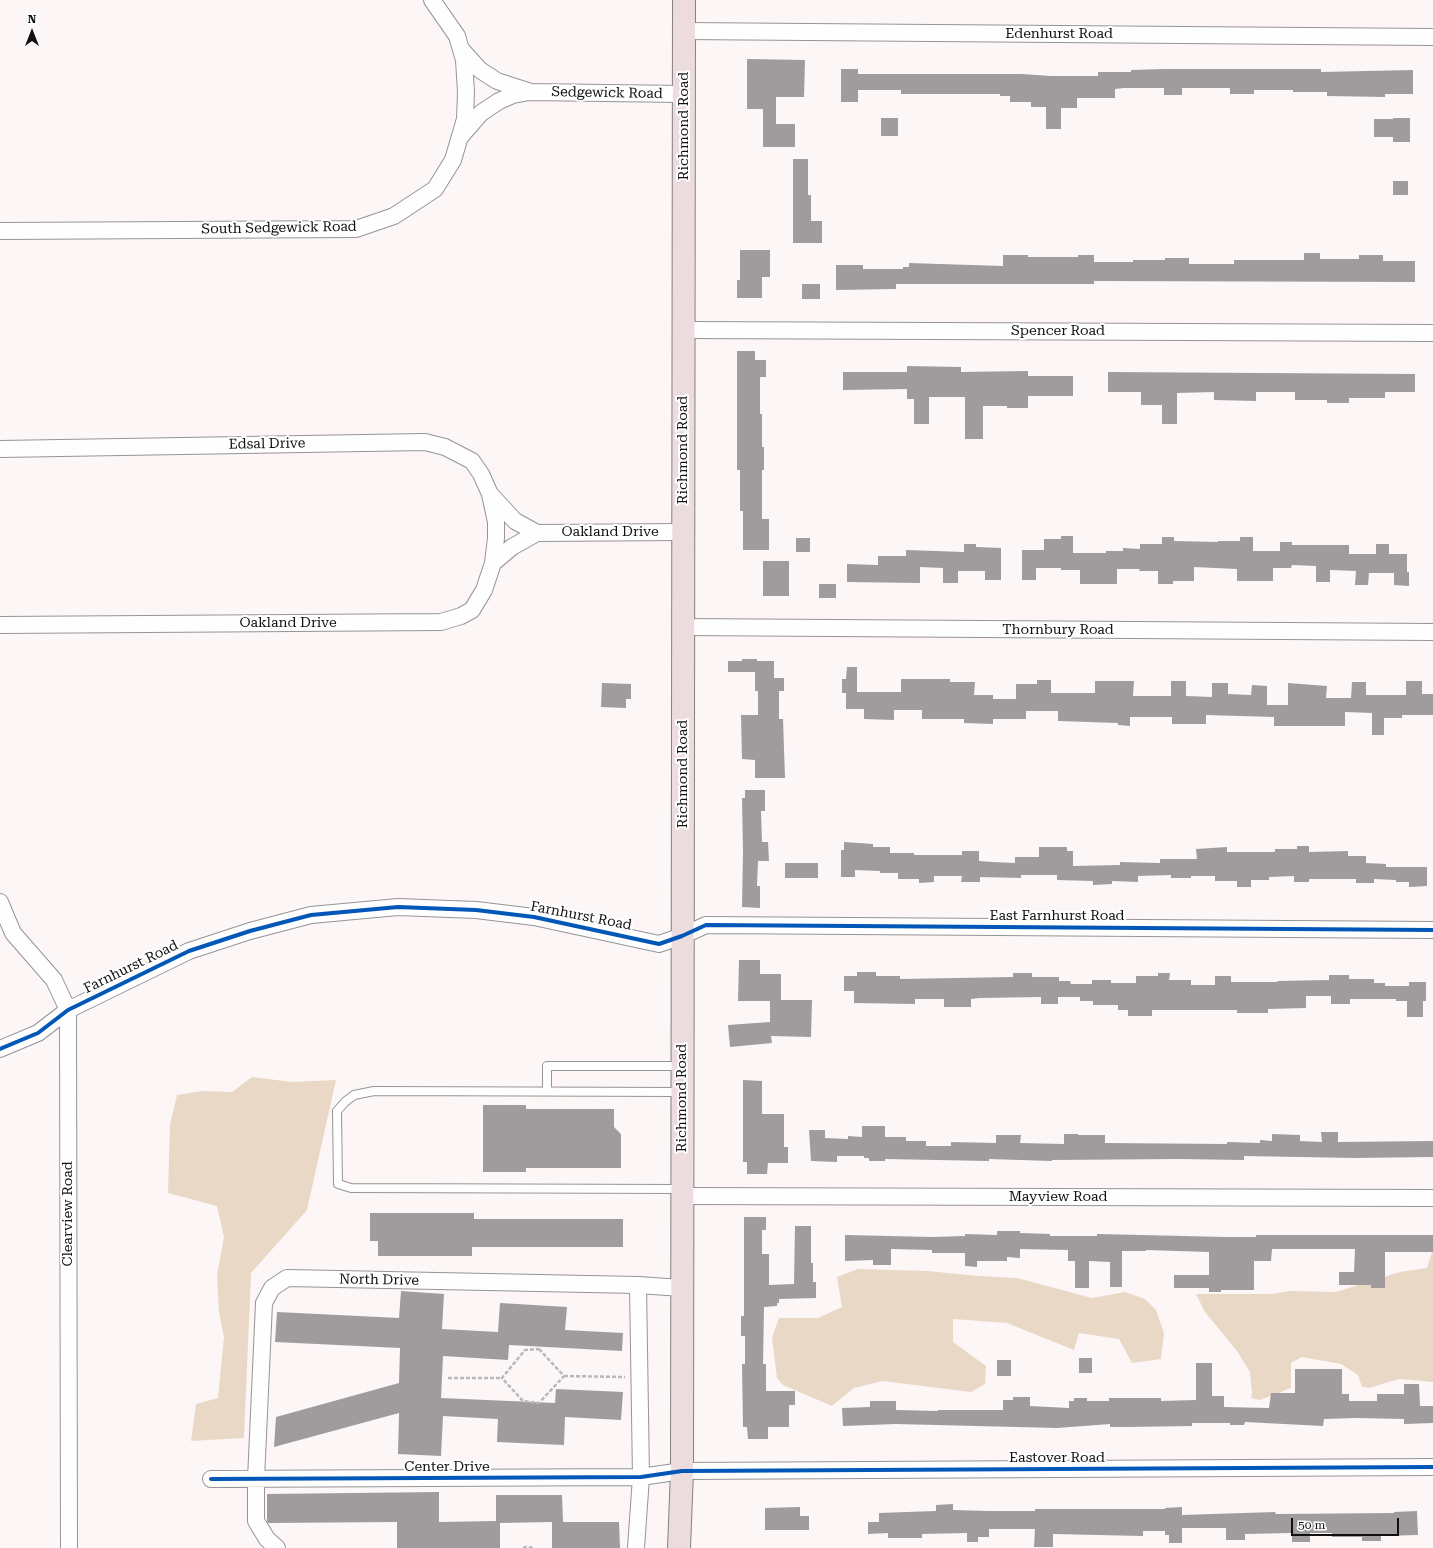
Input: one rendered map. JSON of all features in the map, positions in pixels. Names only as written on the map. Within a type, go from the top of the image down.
[{"type":"main road","name":"Richmond Road","points":[[679,1548],[682,1471],[684,0]]},
{"type":"street","points":[[432,0],[459,43],[480,70],[497,81],[529,92]]},
{"type":"street","name":"Edenhurst Road","points":[[684,31],[1433,37]]},
{"type":"street","name":"South Sedgewick Road","points":[[0,231],[356,229],[394,216],[435,188],[453,160],[464,119],[466,92],[464,60],[459,43]]},
{"type":"street","points":[[459,138],[481,113],[493,105],[513,95],[529,92]]},
{"type":"street","name":"Sedgewick Road","points":[[529,92],[684,94]]},
{"type":"street","name":"Spencer Road","points":[[684,330],[1433,333]]},
{"type":"street","name":"Edsal Drive","points":[[0,449],[425,442],[445,447],[472,461],[481,474],[490,494],[494,513]]},
{"type":"street","points":[[490,494],[515,521],[537,533]]},
{"type":"street","name":"Oakland Drive","points":[[0,625],[441,622],[461,616],[472,610],[484,590],[493,563],[496,538],[494,513]]},
{"type":"street","name":"Oakland Drive","points":[[537,533],[683,532]]},
{"type":"street","points":[[493,563],[512,547],[537,533]]},
{"type":"street","name":"Thornbury Road","points":[[683,628],[1433,632]]},
{"type":"street","name":"Clearview Road","points":[[0,902],[13,933],[54,980],[68,1010],[69,1548]]},
{"type":"street","name":"Farnhurst Road","points":[[0,1049],[38,1033],[68,1010],[189,951],[250,931],[310,915],[398,907],[476,910],[534,917],[659,944],[682,936]]},
{"type":"street","name":"East Farnhurst Road","points":[[682,936],[706,925],[1433,930]]},
{"type":"street","name":"Mayview Road","points":[[682,1193],[1433,1198]]},
{"type":"street","name":"North Drive","points":[[277,1548],[267,1539],[256,1521],[256,1478],[264,1303],[272,1288],[287,1278],[638,1285],[682,1288]]},
{"type":"street","points":[[636,1548],[642,1477],[638,1285]]},
{"type":"street","name":"Eastover Road","points":[[682,1471],[1433,1467]]},
{"type":"street","name":"Center Drive","points":[[211,1479],[642,1477],[682,1471]]},
{"type":"lane","points":[[547,1091],[547,1066],[683,1066]]},
{"type":"lane","points":[[682,1092],[374,1091],[354,1095],[337,1111],[338,1184],[351,1188],[682,1193]]},
{"type":"path","points":[[502,1378],[525,1350],[539,1349],[564,1376],[640,1377]]},
{"type":"path","points":[[448,1378],[502,1378],[523,1401],[539,1403],[564,1376]]},
{"type":"path","points":[[523,1548],[535,1548]]},
{"type":"shaded area","points":[[252,1077],[292,1082],[336,1080],[307,1210],[251,1273],[244,1438],[191,1441],[196,1404],[218,1398],[224,1337],[219,1312],[217,1275],[224,1237],[217,1206],[168,1193],[170,1125],[177,1095],[203,1091],[232,1092]]},
{"type":"shaded area","points":[[1433,1249],[1433,1382],[1399,1379],[1369,1388],[1362,1387],[1358,1375],[1341,1364],[1302,1357],[1291,1363],[1291,1388],[1260,1400],[1251,1398],[1252,1392],[1250,1372],[1237,1351],[1205,1312],[1196,1294],[1271,1294],[1289,1291],[1336,1292],[1400,1272],[1427,1268]]},
{"type":"shaded area","points":[[858,1269],[927,1271],[1017,1278],[1092,1298],[1125,1292],[1145,1299],[1156,1310],[1164,1333],[1161,1359],[1132,1363],[1119,1339],[1079,1333],[1074,1350],[1007,1323],[953,1319],[953,1342],[986,1366],[985,1384],[971,1392],[882,1381],[854,1388],[832,1406],[783,1385],[777,1378],[772,1338],[779,1318],[818,1318],[842,1307],[837,1277]]},
{"type":"building","points":[[747,59],[805,60],[804,97],[776,97],[776,124],[795,124],[795,147],[763,147],[763,109],[747,109]]},
{"type":"building","points":[[841,69],[858,69],[858,74],[1021,74],[1051,76],[1098,76],[1098,72],[1131,72],[1131,70],[1164,69],[1321,69],[1321,72],[1413,70],[1413,94],[1385,94],[1385,97],[1327,96],[1327,92],[1254,90],[1254,94],[1230,94],[1230,88],[1182,88],[1182,95],[1164,95],[1164,88],[1124,88],[1115,89],[1115,98],[1077,98],[1077,108],[1061,108],[1061,129],[1046,129],[1046,107],[1031,107],[1031,102],[1010,102],[1010,96],[1000,96],[1000,94],[901,94],[901,90],[858,90],[858,102],[841,102]]},
{"type":"building","points":[[881,118],[898,118],[898,136],[881,136]]},
{"type":"building","points":[[1410,118],[1410,142],[1393,142],[1393,137],[1374,137],[1374,119]]},
{"type":"building","points":[[793,159],[808,159],[808,195],[811,195],[811,221],[822,221],[822,243],[793,243]]},
{"type":"building","points":[[1393,181],[1408,181],[1408,195],[1393,195]]},
{"type":"building","points":[[740,250],[770,250],[770,277],[762,277],[762,298],[737,298],[737,280],[740,280]]},
{"type":"building","points":[[1304,253],[1320,253],[1320,259],[1359,259],[1359,255],[1383,255],[1383,261],[1415,261],[1415,282],[1094,281],[1094,284],[896,284],[896,289],[836,290],[836,265],[863,265],[863,269],[903,269],[903,267],[909,267],[909,263],[1003,266],[1003,255],[1028,255],[1028,257],[1078,257],[1078,255],[1094,255],[1094,262],[1133,262],[1133,260],[1189,258],[1189,264],[1234,264],[1234,260],[1304,260]]},
{"type":"building","points":[[802,284],[820,284],[820,299],[802,299]]},
{"type":"building","points":[[737,351],[755,351],[755,360],[766,360],[766,377],[760,377],[760,414],[762,414],[762,447],[764,447],[764,470],[762,470],[762,519],[769,519],[769,550],[743,550],[743,511],[740,511],[740,470],[737,470]]},
{"type":"building","points":[[907,366],[961,367],[961,372],[1028,371],[1028,376],[1073,376],[1073,396],[1028,396],[1028,408],[983,406],[983,439],[965,439],[965,397],[929,397],[929,424],[914,424],[914,399],[907,399],[907,389],[843,390],[843,372],[907,372]]},
{"type":"building","points":[[1108,372],[1415,374],[1415,392],[1385,392],[1385,398],[1349,398],[1349,403],[1327,403],[1327,400],[1295,400],[1295,392],[1256,392],[1256,401],[1214,400],[1214,392],[1177,393],[1177,424],[1162,424],[1162,405],[1141,405],[1141,392],[1108,392]]},
{"type":"building","points":[[1061,536],[1073,536],[1073,553],[1106,553],[1106,551],[1123,551],[1123,548],[1140,549],[1140,544],[1162,544],[1162,537],[1174,537],[1174,541],[1218,542],[1240,541],[1240,537],[1253,537],[1253,551],[1280,551],[1280,542],[1292,542],[1292,545],[1349,545],[1349,554],[1376,554],[1376,544],[1389,544],[1389,554],[1407,554],[1409,586],[1394,585],[1394,573],[1369,573],[1368,585],[1355,585],[1356,571],[1330,570],[1330,582],[1316,582],[1316,566],[1292,565],[1291,568],[1273,568],[1273,581],[1237,581],[1237,569],[1194,567],[1194,581],[1173,581],[1173,584],[1158,584],[1158,571],[1139,571],[1140,569],[1117,569],[1117,584],[1080,584],[1080,570],[1061,570],[1061,568],[1036,568],[1036,580],[1022,580],[1022,550],[1044,550],[1044,539],[1061,539]]},
{"type":"building","points":[[796,538],[810,538],[810,552],[796,552]]},
{"type":"building","points":[[964,544],[976,544],[976,547],[1001,548],[1001,580],[985,580],[985,571],[958,571],[958,583],[943,583],[943,568],[920,567],[920,583],[847,582],[847,564],[878,565],[878,556],[906,556],[906,550],[964,552]]},
{"type":"building","points":[[763,561],[789,561],[789,596],[763,596]]},
{"type":"building","points":[[819,584],[836,584],[836,598],[819,598]]},
{"type":"building","points":[[742,659],[774,661],[774,678],[784,678],[784,691],[779,691],[779,719],[783,719],[785,778],[755,778],[755,760],[742,759],[741,715],[758,715],[758,691],[755,691],[755,672],[728,672],[728,661],[742,661]]},
{"type":"building","points":[[847,667],[857,667],[857,692],[901,692],[901,679],[950,679],[950,682],[975,682],[974,695],[993,695],[993,699],[1016,699],[1016,684],[1037,684],[1037,680],[1051,680],[1051,693],[1095,693],[1095,681],[1134,681],[1133,696],[1171,696],[1171,681],[1186,681],[1186,696],[1212,697],[1212,683],[1228,683],[1228,694],[1251,695],[1252,685],[1267,686],[1267,705],[1288,705],[1288,683],[1327,686],[1326,698],[1351,698],[1352,682],[1366,682],[1366,695],[1406,695],[1406,681],[1422,681],[1422,694],[1433,694],[1433,715],[1402,715],[1402,718],[1384,718],[1384,735],[1372,735],[1372,713],[1345,712],[1345,726],[1274,726],[1274,717],[1206,715],[1206,724],[1172,724],[1172,717],[1130,717],[1130,726],[1118,725],[1118,723],[1058,721],[1058,711],[1026,711],[1026,719],[993,719],[993,724],[964,723],[964,719],[922,719],[922,710],[894,710],[894,720],[864,719],[864,709],[846,709],[846,693],[842,693],[842,679],[846,679]]},
{"type":"building","points":[[602,683],[631,684],[631,699],[626,699],[626,708],[601,707]]},
{"type":"building","points":[[745,790],[765,790],[765,811],[761,811],[762,842],[768,842],[769,861],[758,861],[757,886],[760,886],[760,908],[742,907],[742,798],[745,798]]},
{"type":"building","points":[[844,842],[873,844],[873,847],[890,847],[890,853],[914,853],[914,855],[962,855],[962,851],[979,851],[979,861],[1015,863],[1015,857],[1039,857],[1039,847],[1067,847],[1067,851],[1073,851],[1073,866],[1120,865],[1120,862],[1160,863],[1160,859],[1197,859],[1196,849],[1227,847],[1227,852],[1275,852],[1275,849],[1297,849],[1297,846],[1309,846],[1309,852],[1348,851],[1348,856],[1366,856],[1366,863],[1386,864],[1386,867],[1427,867],[1427,886],[1409,887],[1409,882],[1374,879],[1374,883],[1356,883],[1356,879],[1309,879],[1309,882],[1294,882],[1294,876],[1269,877],[1269,880],[1251,880],[1251,887],[1237,887],[1237,881],[1215,881],[1215,876],[1171,878],[1171,875],[1138,876],[1138,882],[1112,881],[1112,884],[1093,885],[1093,881],[1057,880],[1057,875],[1021,875],[1021,878],[980,877],[980,882],[961,882],[962,876],[934,876],[934,882],[919,883],[919,879],[898,879],[898,873],[880,873],[880,871],[855,870],[855,877],[841,877],[841,850],[844,850]]},
{"type":"building","points":[[785,863],[818,863],[818,878],[785,878]]},
{"type":"building","points":[[739,960],[760,960],[760,974],[781,974],[781,1000],[812,1000],[811,1037],[771,1036],[772,1043],[730,1047],[728,1025],[770,1022],[770,1001],[738,1001]]},
{"type":"building","points":[[857,972],[876,972],[876,976],[900,976],[900,979],[1013,977],[1013,973],[1032,973],[1032,977],[1059,977],[1059,981],[1070,981],[1071,984],[1092,984],[1092,980],[1111,980],[1111,983],[1136,983],[1136,976],[1158,976],[1158,973],[1170,973],[1169,980],[1191,980],[1191,985],[1215,985],[1215,976],[1231,976],[1231,982],[1278,982],[1277,981],[1329,980],[1329,975],[1349,975],[1349,979],[1374,979],[1374,983],[1385,983],[1385,986],[1409,986],[1409,982],[1426,982],[1426,1001],[1423,1001],[1423,1017],[1407,1017],[1407,1001],[1396,1001],[1396,999],[1350,999],[1350,1004],[1331,1004],[1331,996],[1306,996],[1306,1008],[1268,1009],[1268,1013],[1237,1013],[1237,1010],[1152,1010],[1152,1016],[1128,1016],[1128,1010],[1118,1010],[1118,1005],[1093,1005],[1093,1001],[1080,1001],[1080,997],[1058,997],[1058,1004],[1041,1004],[1041,997],[980,998],[971,999],[971,1007],[944,1007],[944,999],[915,999],[915,1004],[854,1003],[854,991],[844,991],[844,976],[857,976]]},
{"type":"building","points":[[743,1080],[762,1081],[762,1114],[784,1114],[784,1147],[788,1147],[788,1163],[768,1163],[767,1174],[747,1174],[747,1162],[743,1162]]},
{"type":"building","points":[[483,1105],[526,1105],[526,1109],[614,1109],[614,1127],[621,1134],[621,1168],[526,1168],[526,1172],[483,1172]]},
{"type":"building","points":[[862,1126],[885,1126],[885,1137],[906,1137],[906,1141],[926,1141],[926,1146],[951,1146],[951,1142],[996,1143],[996,1135],[1021,1135],[1020,1143],[1064,1144],[1064,1134],[1105,1135],[1105,1143],[1260,1143],[1260,1140],[1272,1141],[1272,1134],[1300,1135],[1300,1141],[1322,1142],[1321,1132],[1338,1132],[1338,1142],[1433,1141],[1433,1157],[1355,1158],[1244,1156],[1244,1160],[1178,1159],[1052,1161],[989,1159],[989,1161],[885,1159],[885,1161],[869,1161],[869,1158],[864,1158],[864,1156],[837,1156],[837,1162],[811,1161],[809,1130],[825,1130],[825,1138],[848,1139],[848,1136],[862,1137]]},
{"type":"building","points":[[370,1213],[474,1213],[474,1219],[623,1219],[623,1247],[472,1247],[472,1256],[378,1256],[378,1241],[370,1241]]},
{"type":"building","points":[[744,1217],[766,1217],[766,1230],[762,1230],[762,1254],[769,1254],[769,1285],[794,1284],[795,1226],[811,1226],[811,1263],[813,1263],[813,1282],[816,1282],[816,1298],[779,1299],[777,1306],[764,1307],[763,1364],[766,1364],[766,1391],[795,1391],[795,1405],[789,1405],[789,1427],[768,1427],[768,1439],[748,1439],[747,1427],[743,1427],[742,1364],[745,1364],[745,1336],[741,1336],[741,1316],[744,1316]]},
{"type":"building","points":[[997,1231],[1020,1231],[1020,1233],[1050,1234],[1050,1236],[1097,1236],[1097,1234],[1227,1237],[1256,1237],[1256,1235],[1433,1235],[1433,1252],[1385,1252],[1385,1288],[1371,1288],[1371,1285],[1339,1285],[1339,1272],[1354,1272],[1355,1249],[1272,1249],[1271,1261],[1254,1261],[1254,1290],[1221,1290],[1221,1292],[1209,1292],[1209,1288],[1174,1288],[1174,1275],[1209,1275],[1209,1252],[1146,1250],[1122,1251],[1122,1287],[1110,1287],[1110,1262],[1089,1261],[1089,1288],[1075,1288],[1075,1261],[1068,1261],[1068,1250],[1020,1249],[1020,1258],[1007,1257],[1007,1261],[977,1261],[977,1267],[965,1266],[965,1253],[932,1253],[932,1250],[891,1249],[891,1265],[873,1265],[873,1260],[845,1261],[845,1235],[932,1237],[965,1236],[965,1234],[997,1235]]},
{"type":"building","points":[[401,1291],[444,1294],[442,1329],[498,1332],[500,1303],[567,1307],[565,1330],[623,1333],[622,1351],[509,1345],[508,1360],[443,1356],[441,1398],[555,1403],[556,1389],[623,1392],[621,1420],[565,1417],[564,1445],[497,1442],[498,1419],[443,1416],[441,1456],[398,1454],[399,1413],[274,1447],[276,1417],[399,1383],[400,1348],[275,1342],[277,1312],[399,1318]]},
{"type":"building","points":[[1079,1358],[1092,1358],[1092,1373],[1079,1373]]},
{"type":"building","points":[[997,1360],[1011,1360],[1011,1376],[997,1376]]},
{"type":"building","points":[[1196,1363],[1212,1363],[1212,1396],[1224,1396],[1224,1407],[1269,1408],[1271,1393],[1295,1393],[1295,1369],[1342,1369],[1342,1394],[1349,1394],[1349,1401],[1377,1401],[1377,1394],[1404,1394],[1404,1384],[1419,1384],[1420,1406],[1433,1406],[1433,1423],[1404,1424],[1404,1419],[1356,1418],[1324,1419],[1323,1426],[1245,1422],[1244,1425],[1230,1425],[1230,1423],[1192,1423],[1192,1426],[1110,1427],[1110,1424],[1057,1428],[896,1424],[843,1426],[842,1408],[870,1407],[870,1401],[896,1401],[896,1410],[938,1411],[1003,1410],[1003,1400],[1013,1400],[1013,1397],[1030,1397],[1030,1406],[1069,1408],[1069,1401],[1074,1401],[1074,1398],[1087,1398],[1087,1401],[1109,1401],[1109,1398],[1161,1398],[1161,1401],[1196,1400]]},
{"type":"building","points":[[439,1492],[439,1522],[496,1521],[496,1495],[562,1495],[563,1522],[619,1522],[620,1548],[552,1548],[552,1522],[500,1523],[500,1548],[397,1548],[397,1522],[268,1523],[267,1521],[267,1494]]},
{"type":"building","points":[[953,1504],[953,1510],[989,1511],[1035,1511],[1035,1509],[1165,1509],[1182,1507],[1182,1515],[1275,1512],[1276,1514],[1394,1513],[1417,1511],[1418,1535],[1381,1536],[1381,1541],[1362,1541],[1362,1537],[1332,1537],[1332,1533],[1310,1533],[1310,1542],[1292,1542],[1292,1533],[1245,1534],[1245,1540],[1226,1540],[1226,1528],[1182,1528],[1182,1543],[1169,1543],[1169,1535],[1165,1535],[1165,1531],[1143,1531],[1143,1536],[1053,1534],[1053,1547],[1034,1547],[1035,1529],[989,1529],[989,1537],[978,1537],[978,1542],[967,1542],[967,1533],[922,1534],[922,1538],[888,1538],[888,1533],[868,1534],[868,1522],[879,1522],[879,1513],[936,1511],[936,1505]]},
{"type":"building","points":[[800,1507],[800,1516],[809,1516],[809,1530],[765,1530],[765,1508]]},
{"type":"cycle path","points":[[0,1049],[38,1033],[68,1010],[189,951],[250,931],[311,915],[398,907],[476,910],[534,917],[659,944],[682,936],[706,925],[1433,930]]},
{"type":"cycle path","points":[[211,1479],[641,1477],[682,1471],[1433,1467]]}]
